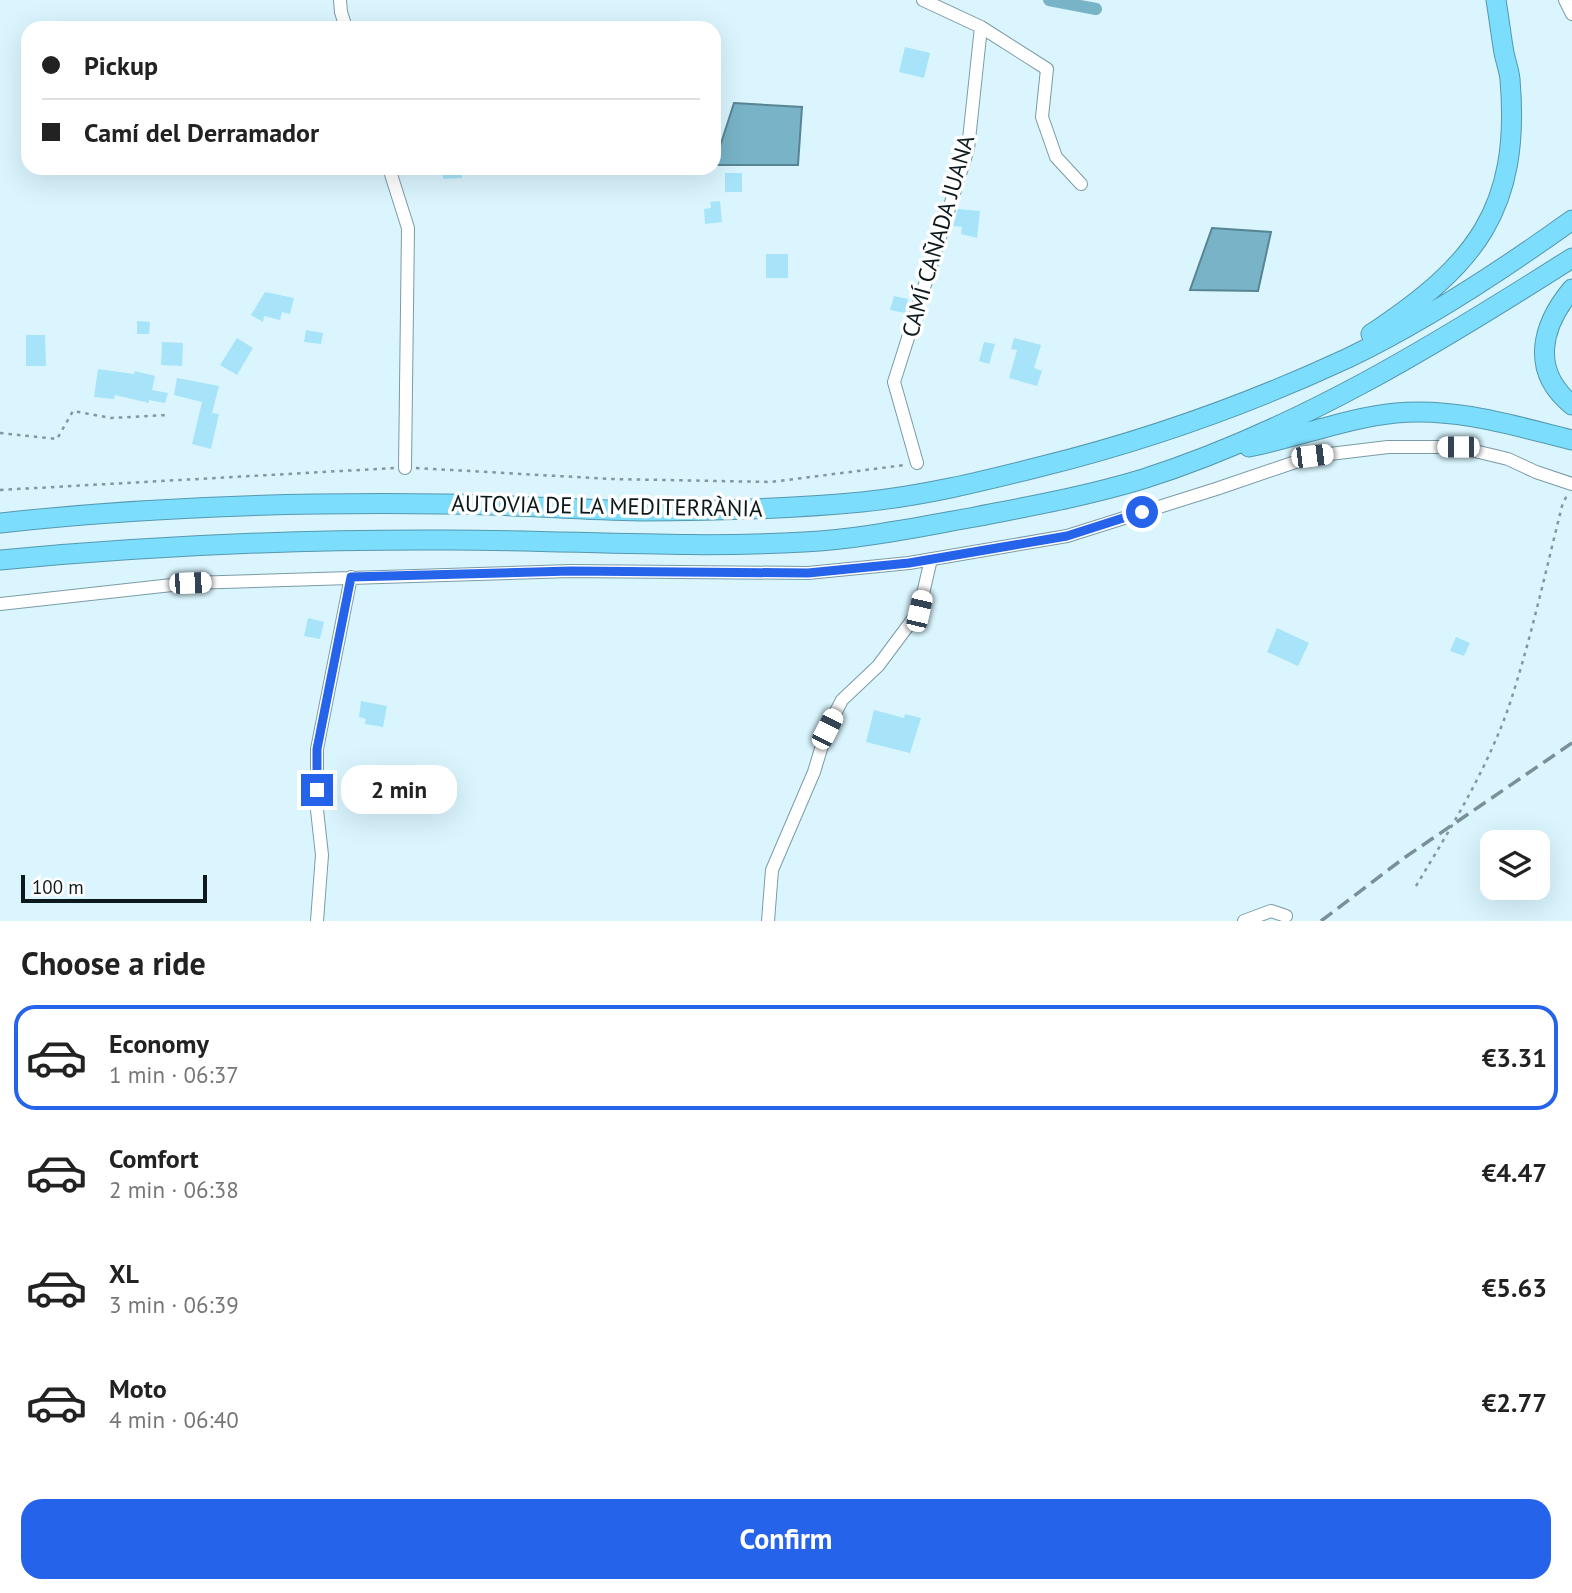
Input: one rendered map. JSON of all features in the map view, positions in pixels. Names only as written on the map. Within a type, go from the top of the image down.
[{"type":"highway","points":[[1348,358],[1371,334],[1428,294],[1454,269],[1477,241],[1494,211],[1510,153],[1512,115],[1510,75],[1504,55],[1496,0]]},
{"type":"highway","points":[[1504,55],[1511,0]]},
{"type":"highway","name":"AUTOVIA DE LA MEDITERRÀNIA","points":[[0,523],[165,510],[341,505],[444,504],[637,511],[734,510],[866,501],[950,489],[1111,449],[1237,405],[1348,358],[1479,285],[1572,220]]},
{"type":"highway","name":"AUTOVIA DE LA MEDITERRÀNIA","points":[[0,560],[220,544],[310,541],[494,540],[678,546],[806,542],[906,530],[1070,499],[1142,479],[1217,453],[1348,392],[1452,334],[1572,258]]},
{"type":"highway","points":[[1572,289],[1558,306],[1547,329],[1545,346],[1546,364],[1553,384],[1572,405]]},
{"type":"highway","points":[[1217,453],[1348,421],[1399,413],[1459,415],[1497,421],[1572,440]]},
{"type":"street","points":[[340,0],[344,21]]},
{"type":"street","points":[[923,0],[981,27],[1047,69],[1042,117],[1056,157],[1081,184]]},
{"type":"street","points":[[1565,0],[1572,14]]},
{"type":"street","name":"CAMÍ CAÑADA JUANA","points":[[917,463],[894,382],[968,149],[981,27]]},
{"type":"street","points":[[391,175],[408,228],[405,468]]},
{"type":"street","points":[[0,604],[190,583],[571,571],[808,573],[931,559],[1067,536],[1312,456],[1375,448],[1458,447],[1508,459],[1572,485]]},
{"type":"street","points":[[768,921],[772,870],[814,772],[827,729],[842,700],[878,666],[919,611],[931,559]]},
{"type":"street","points":[[317,921],[322,855],[317,810],[317,749],[351,577]]},
{"type":"street","points":[[1244,921],[1271,911],[1286,916]]},
{"type":"path","points":[[0,433],[57,439],[73,411],[111,418],[168,415]]},
{"type":"path","points":[[0,490],[405,468],[611,480],[771,482],[917,463]]},
{"type":"path","points":[[1416,886],[1461,812],[1486,763],[1512,698],[1562,506],[1572,485]]},
{"type":"water","points":[[734,103],[802,107],[798,165],[721,165],[721,143]]},
{"type":"water","points":[[1212,228],[1271,232],[1258,291],[1190,290]]},
{"type":"building","points":[[905,47],[930,53],[924,78],[899,72]]},
{"type":"building","points":[[725,173],[742,173],[742,192],[725,192]]},
{"type":"building","points":[[443,175],[462,175],[462,178],[443,179]]},
{"type":"building","points":[[720,201],[722,222],[705,224],[704,209],[711,208],[710,202]]},
{"type":"building","points":[[958,209],[980,211],[977,238],[961,234],[962,227],[953,226]]},
{"type":"building","points":[[766,254],[788,254],[788,278],[766,278]]},
{"type":"building","points":[[265,292],[294,298],[290,314],[282,312],[280,320],[264,316],[263,322],[251,315]]},
{"type":"building","points":[[894,296],[908,299],[905,313],[890,310]]},
{"type":"building","points":[[137,321],[150,322],[149,334],[137,334]]},
{"type":"building","points":[[306,330],[323,333],[321,344],[304,342]]},
{"type":"building","points":[[26,335],[45,335],[46,366],[26,366]]},
{"type":"building","points":[[237,338],[253,348],[237,375],[220,365]]},
{"type":"building","points":[[1014,338],[1041,345],[1034,368],[1042,371],[1037,386],[1009,378],[1017,350],[1011,349]]},
{"type":"building","points":[[162,342],[183,343],[182,366],[161,365]]},
{"type":"building","points":[[984,342],[995,344],[989,364],[979,361]]},
{"type":"building","points":[[98,369],[134,374],[135,371],[155,376],[152,390],[168,393],[165,403],[149,400],[149,403],[115,395],[114,399],[94,397]]},
{"type":"building","points":[[177,378],[219,386],[212,413],[219,414],[211,449],[192,444],[202,402],[174,395]]},
{"type":"building","points":[[308,618],[324,622],[320,639],[304,636]]},
{"type":"building","points":[[1277,628],[1309,643],[1298,666],[1267,652]]},
{"type":"building","points":[[1456,637],[1470,643],[1464,656],[1450,651]]},
{"type":"building","points":[[361,701],[387,706],[383,727],[365,724],[366,719],[359,717]]},
{"type":"building","points":[[874,710],[904,718],[905,714],[921,718],[910,753],[866,742]]},
{"type":"waterway","points":[[1049,0],[1096,9]]},
{"type":"railway","points":[[1321,921],[1404,858],[1572,743]]},
{"type":"route","points":[[317,790],[317,749],[351,577],[571,571],[808,573],[909,563],[1067,536],[1142,512]]}]
